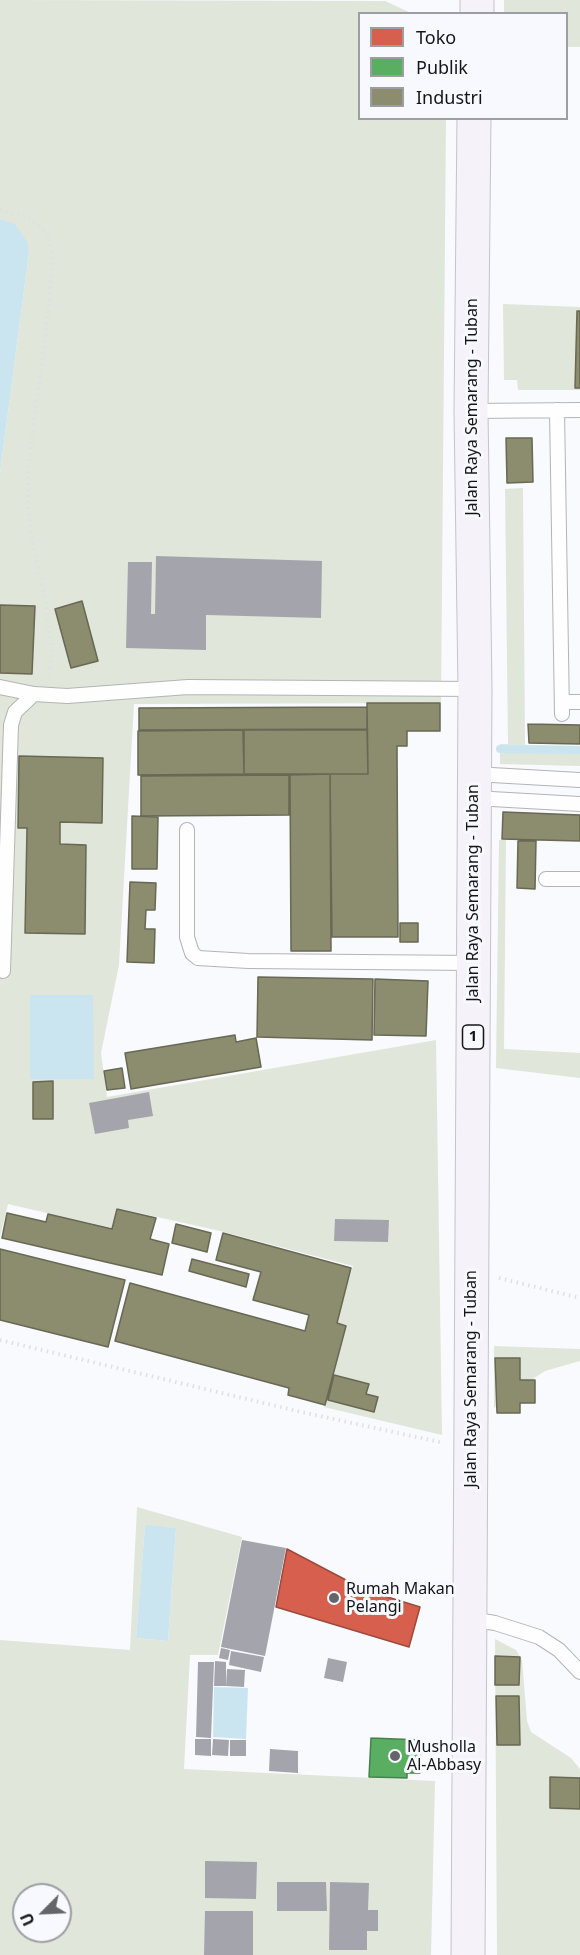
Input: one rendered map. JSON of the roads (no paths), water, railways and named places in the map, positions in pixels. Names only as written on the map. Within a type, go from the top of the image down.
[{"type":"highway","name":"Jalan Raya Semarang - Tuban","points":[[468,1955],[474,786],[471,411],[474,120]]},
{"type":"lane","points":[[557,410],[562,708],[580,702]]},
{"type":"lane","points":[[471,411],[580,410]]},
{"type":"lane","points":[[0,687],[34,694],[67,696],[188,687],[474,689]]},
{"type":"lane","points":[[3,971],[11,725],[15,712],[34,694]]},
{"type":"lane","points":[[474,786],[580,780]]},
{"type":"lane","points":[[474,786],[580,804]]},
{"type":"lane","points":[[187,830],[188,938],[192,953],[198,958],[248,961],[473,963]]},
{"type":"lane","points":[[546,879],[580,879]]},
{"type":"lane","points":[[470,1619],[495,1623],[539,1637],[560,1650],[580,1672]]},
{"type":"water","points":[[0,219],[15,224],[27,242],[29,253],[0,473]]},
{"type":"water","points":[[30,995],[93,995],[94,1079],[30,1079]]},
{"type":"water","points":[[145,1525],[176,1528],[168,1641],[136,1638]]},
{"type":"water","points":[[214,1687],[248,1688],[246,1739],[213,1737]]},
{"type":"waterway","points":[[500,749],[580,750]]},
{"type":"place","name":"Rumah Makan Pelangi","points":[[334,1598]]},
{"type":"place","name":"Musholla Al-Abbasy","points":[[395,1756]]}]
